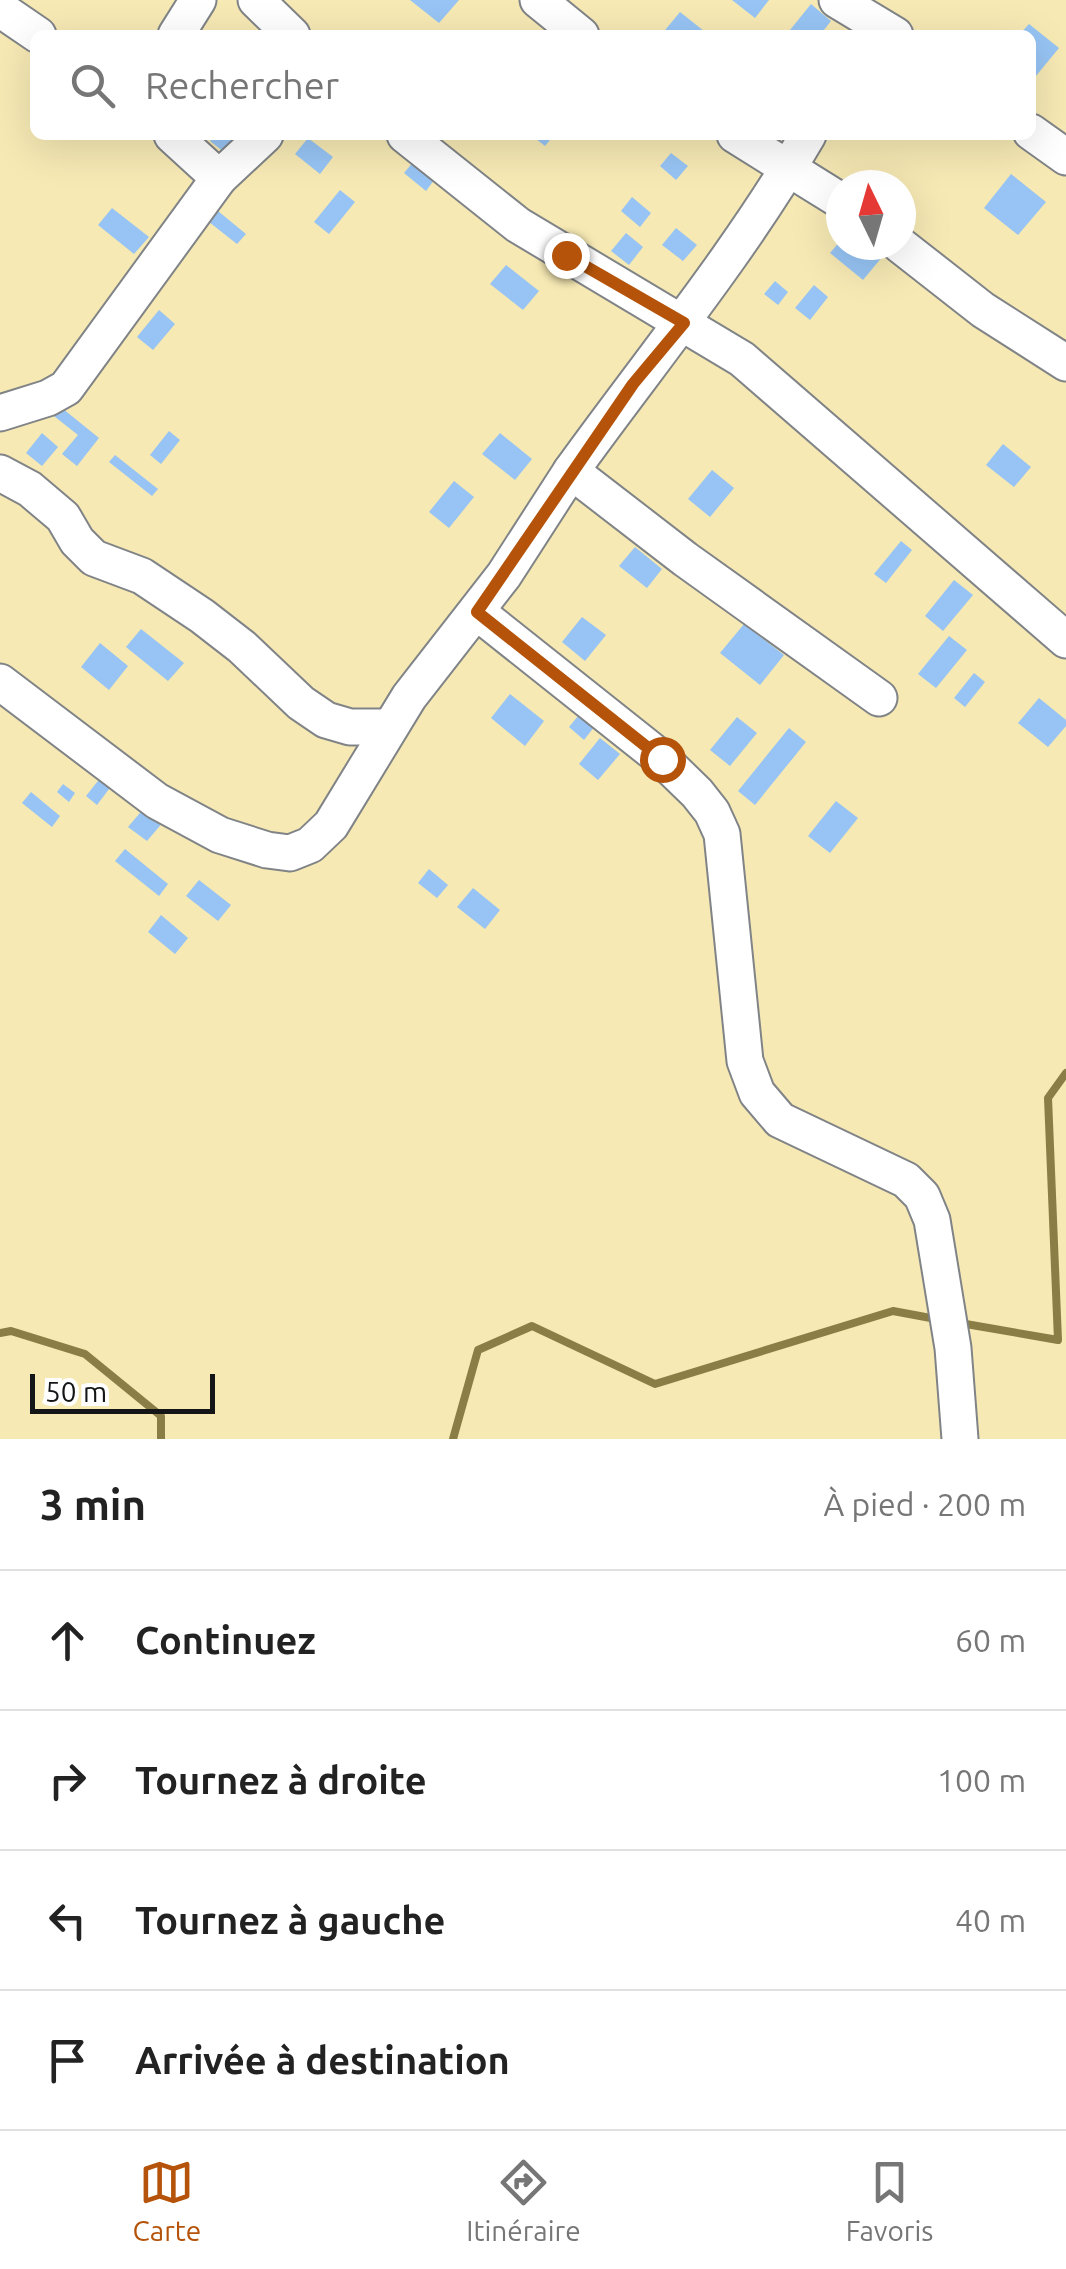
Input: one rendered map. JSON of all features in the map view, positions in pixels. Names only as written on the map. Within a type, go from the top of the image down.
[{"type":"street","points":[[179,30],[198,0]]},
{"type":"street","points":[[256,0],[287,30]]},
{"type":"street","points":[[538,0],[575,30]]},
{"type":"street","points":[[837,0],[880,24]]},
{"type":"street","points":[[0,9],[31,30]]},
{"type":"street","points":[[1036,136],[1066,157]]},
{"type":"street","points":[[177,140],[219,178]]},
{"type":"street","points":[[0,413],[66,388],[219,178],[259,140]]},
{"type":"street","points":[[411,140],[518,226],[742,359],[1066,640]]},
{"type":"street","points":[[744,140],[826,191]]},
{"type":"street","points":[[0,682],[157,800],[220,835],[278,852],[290,853],[310,845],[331,825],[389,726],[450,642],[477,612],[633,384],[684,323],[805,140]]},
{"type":"street","points":[[916,258],[983,310],[1066,363]]},
{"type":"street","points":[[571,471],[685,559],[879,698]]},
{"type":"street","points":[[0,472],[30,489],[63,516],[77,541],[94,558],[142,576],[202,616],[242,646],[301,703],[326,720],[350,728],[389,726]]},
{"type":"street","points":[[477,612],[662,759],[712,812],[722,834],[745,1061],[758,1092],[780,1120],[906,1180],[922,1196],[932,1220],[948,1321],[960,1439]]},
{"type":"shaded area","points":[[0,0],[1066,0],[1066,1439],[0,1439]]},
{"type":"building","points":[[410,0],[459,0],[439,23]]},
{"type":"building","points":[[732,0],[769,0],[755,18]]},
{"type":"building","points":[[811,4],[831,21],[824,30],[790,30]]},
{"type":"building","points":[[680,12],[703,30],[665,30]]},
{"type":"building","points":[[1029,24],[1059,48],[1036,76],[1036,30],[1024,30]]},
{"type":"building","points":[[211,140],[250,140],[234,160]]},
{"type":"building","points":[[311,140],[333,157],[320,174],[295,154]]},
{"type":"building","points":[[671,153],[688,166],[676,180],[660,166]]},
{"type":"building","points":[[419,155],[440,172],[426,191],[404,173]]},
{"type":"building","points":[[1011,174],[1046,202],[1018,235],[984,208]]},
{"type":"building","points":[[340,190],[355,202],[329,234],[314,222]]},
{"type":"building","points":[[632,197],[651,213],[640,227],[621,211]]},
{"type":"building","points":[[112,208],[149,237],[134,254],[98,225]]},
{"type":"building","points":[[218,211],[246,234],[237,244],[209,222]]},
{"type":"building","points":[[676,228],[697,245],[683,261],[662,245]]},
{"type":"building","points":[[626,233],[643,247],[629,265],[611,251]]},
{"type":"building","points":[[839,260],[880,260],[863,280]]},
{"type":"building","points":[[506,265],[539,291],[523,310],[490,284]]},
{"type":"building","points":[[775,281],[788,292],[778,305],[764,294]]},
{"type":"building","points":[[814,285],[828,297],[810,320],[795,308]]},
{"type":"building","points":[[159,310],[175,324],[153,350],[137,337]]},
{"type":"building","points":[[52,400],[99,438],[77,466],[62,454],[78,435],[45,409]]},
{"type":"building","points":[[169,431],[180,440],[161,464],[150,455]]},
{"type":"building","points":[[42,433],[58,447],[42,466],[26,453]]},
{"type":"building","points":[[500,433],[532,459],[515,480],[482,454]]},
{"type":"building","points":[[1003,444],[1031,467],[1014,487],[986,465]]},
{"type":"building","points":[[115,455],[158,489],[152,496],[109,462]]},
{"type":"building","points":[[712,470],[734,488],[710,517],[688,499]]},
{"type":"building","points":[[454,481],[474,497],[449,528],[429,512]]},
{"type":"building","points":[[901,541],[912,550],[886,583],[874,574]]},
{"type":"building","points":[[635,547],[662,569],[647,588],[619,566]]},
{"type":"building","points":[[954,580],[973,595],[943,631],[925,616]]},
{"type":"building","points":[[582,617],[606,635],[585,661],[562,642]]},
{"type":"building","points":[[744,624],[784,655],[760,685],[720,653]]},
{"type":"building","points":[[141,629],[184,663],[168,681],[126,647]]},
{"type":"building","points":[[949,636],[967,650],[936,688],[918,674]]},
{"type":"building","points":[[100,643],[128,666],[109,690],[81,667]]},
{"type":"building","points":[[974,673],[985,682],[965,707],[954,698]]},
{"type":"building","points":[[510,694],[544,721],[525,746],[491,718]]},
{"type":"building","points":[[1039,698],[1066,720],[1066,726],[1048,747],[1018,723]]},
{"type":"building","points":[[583,710],[598,722],[584,740],[569,727]]},
{"type":"building","points":[[737,717],[757,733],[730,766],[710,750]]},
{"type":"building","points":[[789,728],[806,742],[755,805],[738,791]]},
{"type":"building","points":[[600,738],[620,754],[598,780],[579,764]]},
{"type":"building","points":[[105,772],[115,781],[97,805],[86,796]]},
{"type":"building","points":[[63,784],[75,793],[69,802],[57,792]]},
{"type":"building","points":[[31,792],[60,816],[52,827],[22,803]]},
{"type":"building","points":[[836,801],[858,818],[830,853],[808,836]]},
{"type":"building","points":[[145,807],[164,821],[147,841],[128,827]]},
{"type":"building","points":[[125,849],[168,884],[159,896],[115,861]]},
{"type":"building","points":[[429,869],[448,885],[437,898],[418,883]]},
{"type":"building","points":[[199,880],[231,905],[218,921],[186,896]]},
{"type":"building","points":[[473,888],[500,910],[485,929],[457,907]]},
{"type":"building","points":[[161,915],[188,938],[175,954],[148,932]]},
{"type":"waterway","points":[[960,1323],[1058,1340],[1048,1098],[1066,1073]]},
{"type":"waterway","points":[[453,1439],[478,1350],[532,1326],[655,1384],[893,1311],[936,1319]]},
{"type":"waterway","points":[[0,1333],[11,1331],[85,1354],[161,1416],[161,1439]]},
{"type":"route","points":[[566,255],[684,323],[633,384],[477,612],[662,759]]}]
